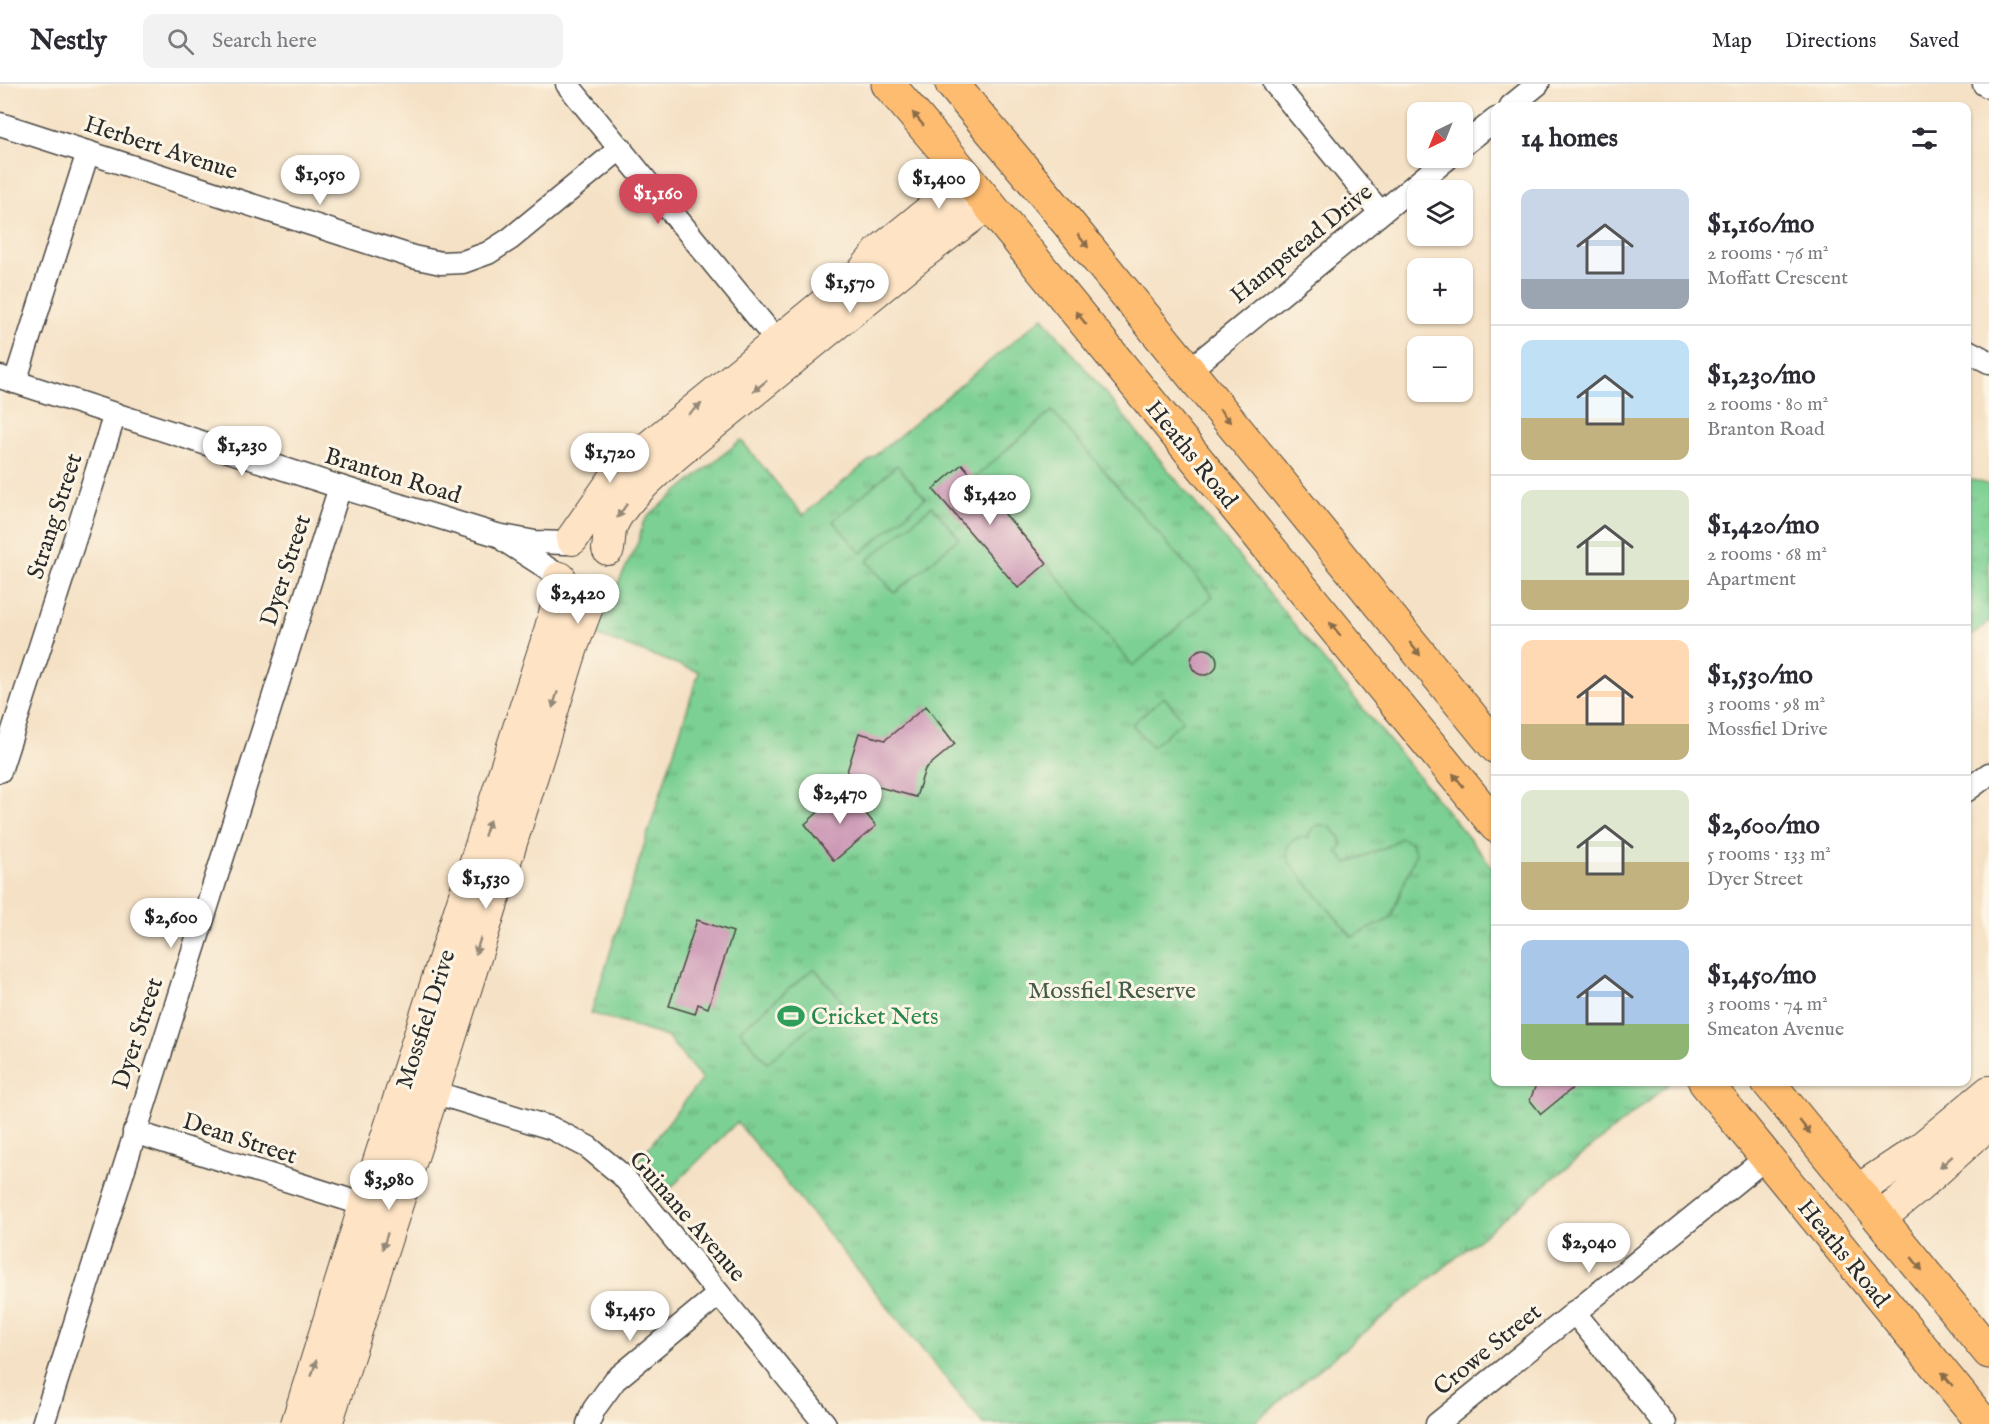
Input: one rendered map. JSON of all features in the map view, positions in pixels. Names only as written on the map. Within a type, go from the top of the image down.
[{"type":"main road","name":"Heaths Road","points":[[888,84],[1491,820]]},
{"type":"main road","name":"Heaths Road","points":[[952,84],[1491,741]]},
{"type":"main road","points":[[978,192],[1008,150]]},
{"type":"main road","points":[[978,192],[1029,176]]},
{"type":"main road","points":[[1150,403],[1188,371]]},
{"type":"main road","name":"Heaths Road","points":[[1708,1086],[1984,1424]]},
{"type":"main road","name":"Heaths Road","points":[[1771,1086],[1989,1352]]},
{"type":"main road","points":[[1819,1222],[1857,1191]]},
{"type":"main road","points":[[1842,1250],[1880,1218]]},
{"type":"street","points":[[567,84],[785,351]]},
{"type":"street","points":[[1275,84],[1380,212]]},
{"type":"street","points":[[1516,102],[1538,84]]},
{"type":"street","points":[[1984,84],[1989,87]]},
{"type":"street","name":"Herbert Avenue","points":[[0,124],[413,257],[441,263],[463,262],[488,253],[510,239],[621,148]]},
{"type":"street","points":[[1473,140],[1491,130]]},
{"type":"street","points":[[8,379],[88,152]]},
{"type":"street","name":"Hampstead Drive","points":[[1188,371],[1435,168]]},
{"type":"street","points":[[785,351],[641,486],[619,513],[610,528],[608,549],[611,558],[611,572],[603,585],[593,591],[584,592],[566,585],[559,577],[556,567],[560,549],[569,541],[618,474],[785,351],[919,256],[978,192]]},
{"type":"street","points":[[1971,353],[1989,362]]},
{"type":"street","name":"Branton Road","points":[[8,379],[340,487],[497,535],[535,542],[569,541]]},
{"type":"street","name":"Strang Street","points":[[0,771],[115,414]]},
{"type":"street","name":"Dyer Street","points":[[43,1424],[340,487]]},
{"type":"street","name":"Branton Road","points":[[497,535],[559,577]]},
{"type":"street","points":[[569,541],[588,536],[608,549]]},
{"type":"street","name":"Mossfiel Drive","points":[[297,1424],[557,609],[559,577]]},
{"type":"street","name":"Mossfiel Drive","points":[[326,1424],[573,644],[593,591]]},
{"type":"street","points":[[1971,787],[1989,774]]},
{"type":"street","name":"Guinane Avenue","points":[[433,1092],[551,1128],[588,1147],[623,1176],[825,1424]]},
{"type":"street","points":[[1857,1191],[1920,1149],[1989,1092]]},
{"type":"street","points":[[1880,1218],[1989,1123]]},
{"type":"street","name":"Dean Street","points":[[134,1132],[365,1205]]},
{"type":"street","name":"Crowe Street","points":[[1437,1424],[1767,1157]]},
{"type":"street","points":[[588,1424],[594,1409],[615,1380],[719,1294]]},
{"type":"street","points":[[1574,1312],[1665,1424]]},
{"type":"green space","name":"Mossfiel Reserve","points":[[1043,317],[1491,865],[1491,1086],[1667,1086],[1252,1424],[983,1424],[737,1122],[666,1193],[639,1160],[702,1079],[667,1037],[591,1013],[699,672],[593,634],[594,611],[612,596],[639,540],[643,523],[650,514],[741,440],[803,515]]},
{"type":"green space","points":[[1052,411],[1213,596],[1133,666],[974,478]]},
{"type":"green space","points":[[897,465],[925,498],[861,553],[833,521]]},
{"type":"green space","points":[[1971,479],[1989,485],[1989,622],[1971,637]]},
{"type":"green space","points":[[932,506],[959,538],[895,593],[867,561]]},
{"type":"green space","points":[[1164,697],[1183,720],[1152,747],[1132,724]]},
{"type":"green space","points":[[1317,825],[1329,826],[1340,837],[1342,846],[1337,852],[1347,863],[1386,847],[1401,838],[1410,842],[1416,853],[1390,919],[1352,937],[1289,862],[1286,851],[1290,843],[1299,837],[1309,838],[1309,833]]},
{"type":"green space","name":"Cricket Nets","points":[[814,968],[842,1001],[767,1063],[740,1030]]},
{"type":"building","points":[[962,464],[1047,563],[1018,588],[933,489]]},
{"type":"building","points":[[1204,649],[1213,653],[1217,662],[1213,671],[1204,675],[1195,671],[1191,662],[1195,653]]},
{"type":"building","points":[[926,706],[955,744],[925,769],[916,797],[845,778],[859,733],[885,740]]},
{"type":"building","points":[[845,788],[876,826],[834,861],[805,824]]},
{"type":"building","points":[[697,920],[733,932],[708,1008],[698,1004],[695,1014],[669,1006]]},
{"type":"building","points":[[1535,1086],[1575,1086],[1541,1114],[1530,1100]]},
{"type":"place","name":"Cricket Nets","points":[[791,1016]]}]
